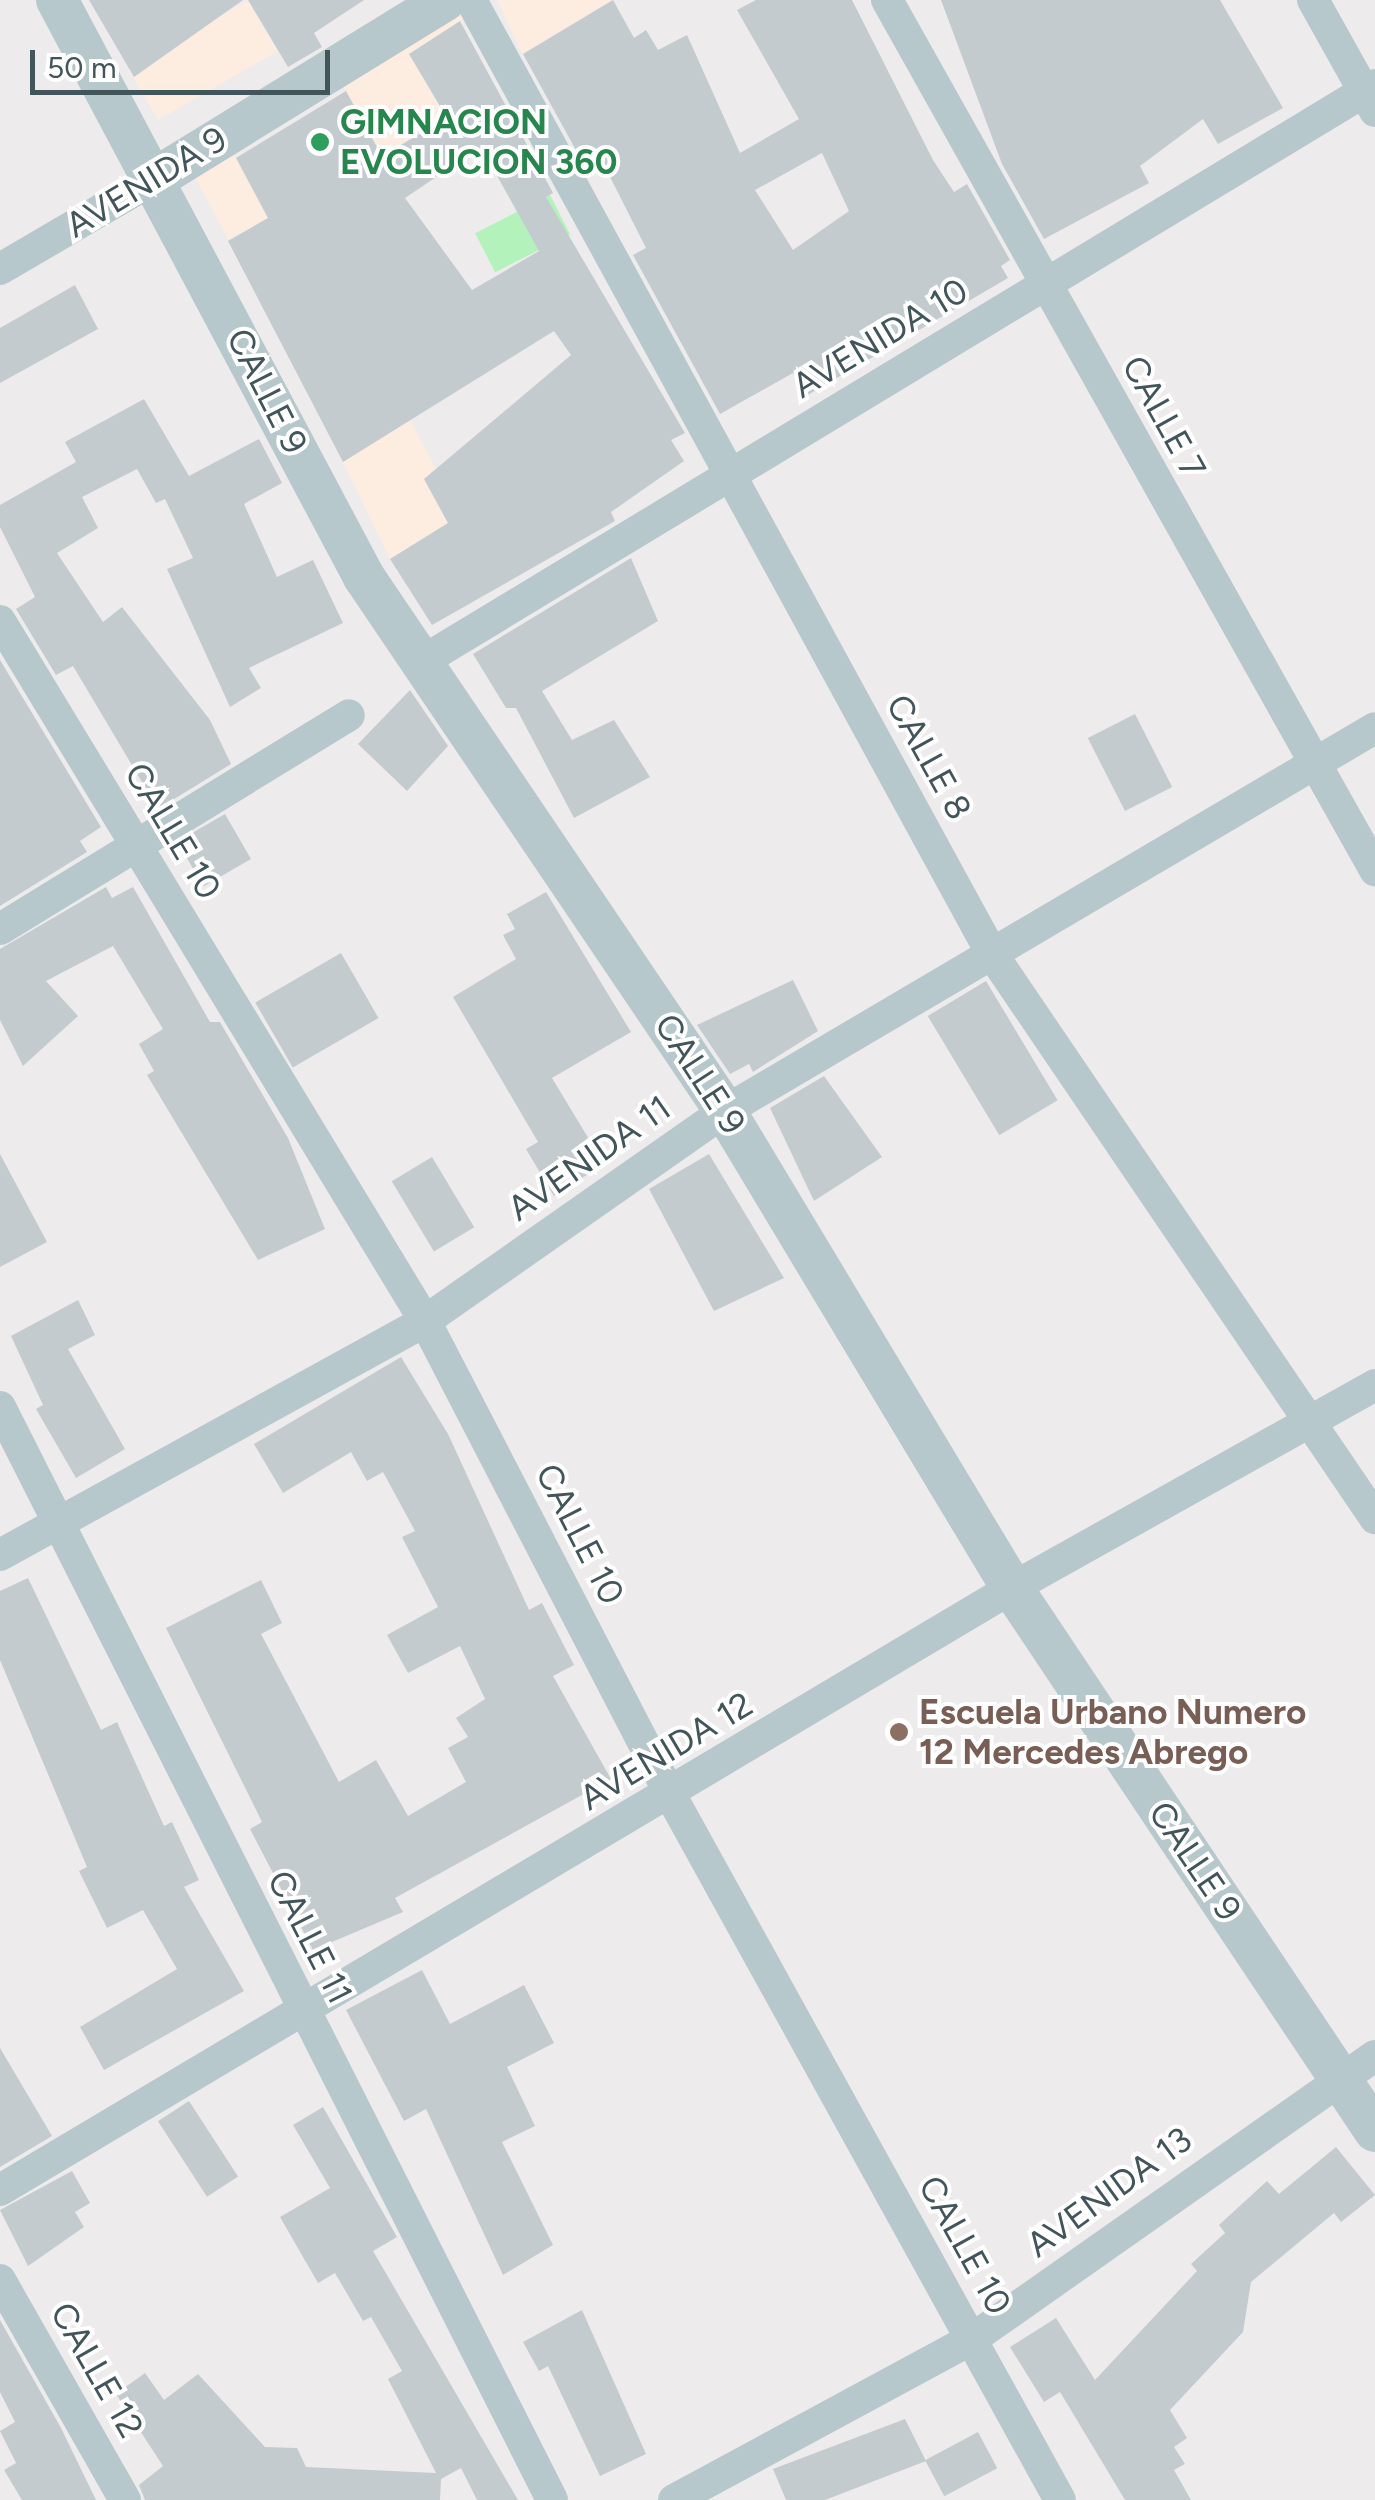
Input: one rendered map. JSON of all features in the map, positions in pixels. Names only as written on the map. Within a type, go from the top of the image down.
[{"type":"street","name":"CALLE 9","points":[[57,0],[156,178],[364,577],[426,659],[726,1111],[1012,1588],[1357,2066],[1375,2131]]},
{"type":"street","name":"AVENIDA 9","points":[[0,269],[445,0]]},
{"type":"street","name":"CALLE 8","points":[[472,0],[992,954],[1375,1518]]},
{"type":"street","name":"CALLE 7","points":[[887,0],[1375,870]]},
{"type":"street","points":[[1312,0],[1371,96]]},
{"type":"street","name":"AVENIDA 10","points":[[426,659],[1044,286],[1371,96]]},
{"type":"street","name":"CALLE 10","points":[[0,621],[425,1321],[671,1796],[1060,2500]]},
{"type":"street","points":[[0,928],[349,715]]},
{"type":"street","name":"AVENIDA 11","points":[[0,1556],[425,1321],[726,1111],[1375,728]]},
{"type":"street","name":"AVENIDA 12","points":[[0,2190],[671,1796],[1012,1588],[1314,1424],[1375,1385]]},
{"type":"street","name":"CALLE 11","points":[[0,1407],[552,2500]]},
{"type":"street","name":"AVENIDA 13","points":[[674,2500],[972,2339],[1357,2066]]},
{"type":"street","name":"CALLE 12","points":[[0,2280],[125,2500]]},
{"type":"shaded area","points":[[248,0],[278,51],[158,120],[128,69]]},
{"type":"shaded area","points":[[497,0],[612,0],[522,54]]},
{"type":"shaded area","points":[[456,3],[465,18],[409,54],[445,115],[382,156],[338,77]]},
{"type":"shaded area","points":[[229,145],[268,218],[228,239],[189,166]]},
{"type":"shaded area","points":[[410,420],[436,469],[424,479],[448,523],[390,559],[343,462]]},
{"type":"green space","points":[[550,195],[570,234],[495,272],[475,233]]},
{"type":"building","points":[[89,0],[243,0],[134,77]]},
{"type":"building","points":[[248,0],[364,0],[314,33],[322,47],[288,67]]},
{"type":"building","points":[[613,0],[634,38],[646,30],[658,50],[687,35],[740,153],[799,119],[737,10],[756,0],[852,0],[933,160],[954,192],[967,184],[1010,260],[1001,266],[1008,278],[806,396],[793,373],[720,414],[633,255],[646,248],[603,163],[588,172],[523,54]],"holes":[[[822,153],[849,211],[793,250],[755,190]]]},
{"type":"building","points":[[941,0],[1220,0],[1283,108],[1218,144],[1203,119],[1140,166],[1149,183],[1044,239],[1002,164]]},
{"type":"building","points":[[460,21],[553,193],[546,197],[685,433],[671,440],[684,461],[611,512],[615,521],[432,625],[390,559],[448,523],[424,479],[571,355],[554,331],[343,462],[228,241],[268,218],[236,158],[346,91],[382,156],[447,118],[409,54]],"holes":[[[481,147],[539,251],[472,290],[405,198]]]},
{"type":"building","points":[[75,285],[98,329],[0,383],[0,328]]},
{"type":"building","points":[[144,399],[189,476],[259,439],[282,483],[244,504],[277,577],[313,560],[343,623],[249,668],[261,688],[230,707],[167,569],[193,558],[165,499],[156,503],[137,469],[82,497],[98,528],[57,553],[103,622],[122,607],[210,720],[231,764],[158,809],[73,666],[56,675],[16,609],[35,597],[0,527],[0,505],[76,462],[65,442]]},
{"type":"building","points":[[631,558],[658,621],[542,691],[572,740],[614,720],[650,777],[574,818],[516,708],[506,708],[473,654]]},
{"type":"building","points":[[0,660],[101,827],[80,841],[87,852],[0,906]]},
{"type":"building","points":[[410,690],[448,746],[407,791],[358,744]]},
{"type":"building","points":[[1135,714],[1172,787],[1125,811],[1088,738]]},
{"type":"building","points":[[225,814],[251,859],[203,887],[177,842]]},
{"type":"building","points":[[106,887],[112,898],[133,887],[210,1022],[220,1022],[288,1138],[325,1229],[258,1260],[147,1075],[154,1071],[139,1044],[163,1029],[113,946],[46,981],[78,1016],[23,1066],[0,1020],[0,949]]},
{"type":"building","points":[[546,892],[631,1032],[552,1078],[604,1164],[554,1196],[526,1149],[538,1142],[453,997],[516,959],[503,935],[515,929],[507,914]]},
{"type":"building","points":[[341,953],[379,1018],[293,1067],[255,1002]]},
{"type":"building","points":[[793,980],[818,1031],[753,1072],[749,1064],[730,1074],[697,1025]]},
{"type":"building","points":[[986,981],[1058,1100],[999,1135],[928,1016]]},
{"type":"building","points":[[824,1076],[882,1157],[814,1201],[770,1108]]},
{"type":"building","points":[[0,1154],[47,1242],[0,1267]]},
{"type":"building","points":[[709,1154],[784,1278],[714,1311],[649,1189]]},
{"type":"building","points":[[432,1157],[474,1227],[434,1251],[392,1181]]},
{"type":"building","points":[[78,1300],[95,1335],[68,1349],[125,1449],[76,1478],[36,1409],[43,1405],[11,1336]]},
{"type":"building","points":[[401,1357],[448,1434],[529,1610],[542,1603],[574,1665],[553,1676],[611,1779],[395,1898],[403,1912],[313,1950],[250,1829],[262,1822],[166,1628],[261,1580],[282,1623],[261,1634],[339,1782],[376,1760],[408,1816],[466,1782],[448,1748],[468,1737],[456,1718],[485,1699],[460,1646],[408,1673],[387,1635],[438,1607],[402,1537],[415,1531],[383,1472],[367,1481],[351,1452],[283,1493],[254,1444]]},
{"type":"building","points":[[28,1578],[101,1730],[117,1722],[164,1826],[172,1822],[199,1880],[184,1887],[244,1991],[104,2070],[80,2027],[177,1969],[143,1910],[107,1928],[79,1871],[87,1867],[0,1660],[0,1591]]},
{"type":"building","points":[[422,1970],[450,2024],[524,1985],[554,2043],[507,2067],[535,2126],[502,2142],[553,2245],[503,2275],[426,2109],[404,2121],[346,2010]]},
{"type":"building","points":[[0,2048],[52,2136],[0,2167]]},
{"type":"building","points":[[189,2101],[238,2176],[207,2197],[158,2121]]},
{"type":"building","points":[[323,2107],[397,2237],[373,2251],[518,2500],[477,2500],[461,2468],[441,2479],[440,2500],[145,2500],[139,2485],[163,2466],[116,2394],[145,2373],[164,2400],[198,2374],[265,2447],[297,2448],[306,2467],[436,2473],[388,2379],[402,2371],[371,2317],[363,2321],[335,2273],[318,2283],[280,2217],[330,2188],[293,2125]]},
{"type":"building","points":[[1336,2147],[1375,2195],[1341,2222],[1334,2213],[1251,2282],[1243,2332],[1170,2410],[1187,2438],[1174,2447],[1185,2464],[1174,2470],[1191,2500],[1125,2500],[1060,2392],[1044,2402],[1010,2347],[1056,2318],[1095,2380],[1197,2271],[1191,2264],[1225,2233],[1219,2225],[1267,2181],[1279,2194]]},
{"type":"building","points":[[72,2171],[90,2203],[75,2212],[84,2227],[28,2266],[0,2210]]},
{"type":"building","points":[[582,2310],[646,2454],[600,2476],[548,2366],[539,2371],[523,2342]]},
{"type":"building","points":[[0,2320],[96,2500],[22,2500],[4,2470],[16,2463],[0,2431],[15,2422],[0,2392]]},
{"type":"building","points":[[905,2419],[926,2461],[825,2500],[786,2500],[773,2469]]},
{"type":"building","points":[[978,2432],[997,2468],[944,2496],[925,2460]]},
{"type":"place","name":"GIMNACION EVOLUCION 360","points":[[320,142]]},
{"type":"place","name":"Escuela Urbano Numero 12 Mercedes Abrego","points":[[899,1732]]}]
